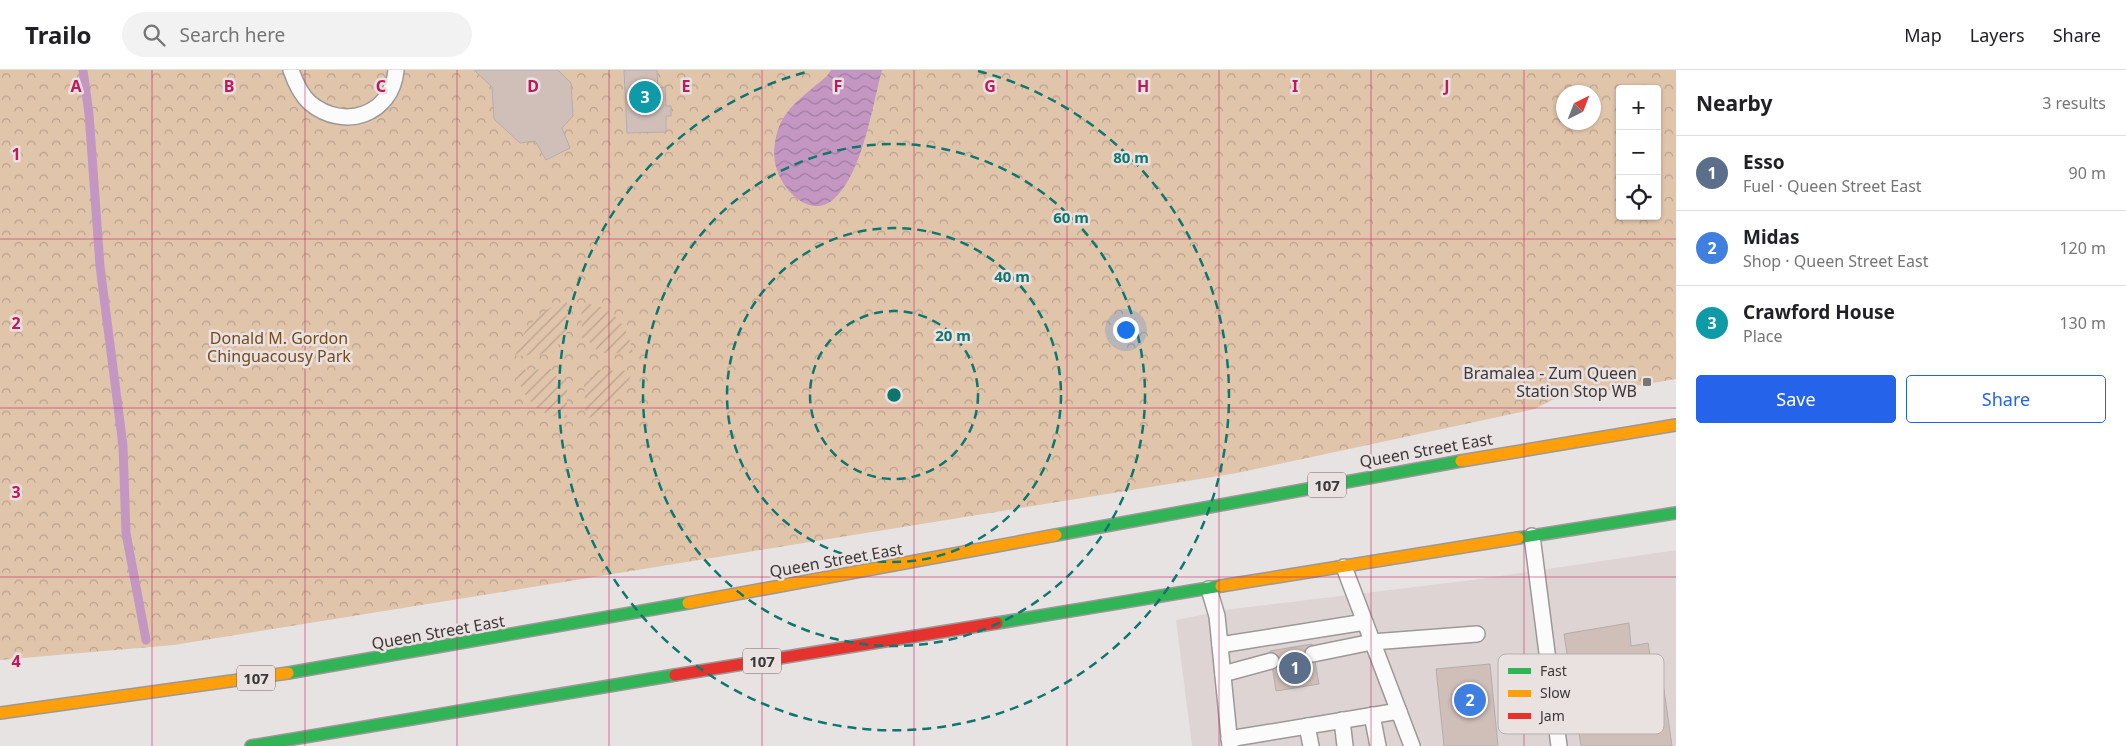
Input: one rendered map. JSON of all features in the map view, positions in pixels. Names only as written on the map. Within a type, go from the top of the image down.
[{"type":"main road","name":"Queen Street East","points":[[0,713],[130,698],[420,652],[979,551],[1454,461],[1676,425]]},
{"type":"main road","name":"107","points":[[251,746],[1676,513]]},
{"type":"lane","points":[[291,70],[298,88],[310,102],[326,112],[344,117],[363,115],[377,108],[388,96],[395,82],[396,70]]},
{"type":"lane","points":[[1532,536],[1547,654]]},
{"type":"lane","points":[[1344,567],[1412,746]]},
{"type":"lane","points":[[1209,588],[1217,616],[1230,742],[1267,740],[1307,726],[1399,711]]},
{"type":"lane","points":[[1220,645],[1364,622]]},
{"type":"lane","points":[[1313,654],[1372,642],[1477,634]]},
{"type":"lane","points":[[1223,674],[1271,661]]},
{"type":"lane","points":[[1372,715],[1378,746]]},
{"type":"lane","points":[[1342,720],[1345,746]]},
{"type":"lane","points":[[1307,726],[1311,746]]},
{"type":"shaded area","points":[[1676,550],[1676,746],[1192,746],[1176,620],[1232,609],[1480,579]]},
{"type":"green space","name":"Donald M. Gordon Chinguacousy Park","points":[[0,70],[1676,70],[1676,379],[1552,400],[1535,409],[1237,473],[174,645],[0,660]]},
{"type":"green space","points":[[567,300],[566,341],[557,345],[553,354],[515,356],[523,336],[540,314]]},
{"type":"green space","points":[[581,303],[601,307],[616,318],[627,333],[633,353],[598,353],[594,345],[582,338]]},
{"type":"green space","points":[[552,369],[556,376],[567,383],[567,418],[547,414],[533,404],[522,389],[515,370]]},
{"type":"green space","points":[[597,370],[632,371],[625,388],[615,401],[602,412],[586,419],[584,384],[592,378]]},
{"type":"water","points":[[831,70],[882,70],[865,138],[853,172],[835,198],[826,204],[816,206],[799,200],[784,185],[776,167],[774,156],[775,144],[779,127],[785,115]]},
{"type":"building","points":[[474,70],[558,70],[571,83],[573,116],[562,128],[570,148],[546,160],[535,141],[520,143],[494,119],[492,87]]},
{"type":"building","points":[[624,70],[657,70],[658,88],[665,87],[666,106],[671,106],[671,116],[666,116],[666,132],[627,133]]},
{"type":"building","points":[[1629,623],[1631,646],[1648,643],[1650,654],[1567,654],[1564,634]]},
{"type":"building","points":[[1312,644],[1319,684],[1276,691],[1270,651]]},
{"type":"building","points":[[1490,664],[1498,746],[1444,746],[1436,669]]},
{"type":"building","points":[[1664,690],[1672,746],[1581,746],[1579,734],[1664,734]]},
{"type":"waterway","points":[[83,70],[89,114],[100,266],[123,446],[126,533],[146,640]]},
{"type":"traffic: fast","points":[[1056,535],[1461,461]]},
{"type":"traffic: fast","points":[[1518,538],[1676,513]]},
{"type":"traffic: fast","points":[[997,623],[1221,586]]},
{"type":"traffic: fast","points":[[288,673],[688,603]]},
{"type":"traffic: fast","points":[[251,746],[675,675]]},
{"type":"traffic: slow","points":[[1461,461],[1676,425]]},
{"type":"traffic: slow","points":[[688,603],[1056,535]]},
{"type":"traffic: slow","points":[[1221,586],[1518,538]]},
{"type":"traffic: slow","points":[[0,713],[288,673]]},
{"type":"traffic: jam","points":[[675,675],[997,623]]},
{"type":"place","name":"Crawford House","points":[[645,97]]},
{"type":"place","name":"Bramalea - Zum Queen Station Stop WB","points":[[1647,382]]},
{"type":"place","name":"Esso","points":[[1295,668]]},
{"type":"place","name":"Midas","points":[[1470,700]]}]
